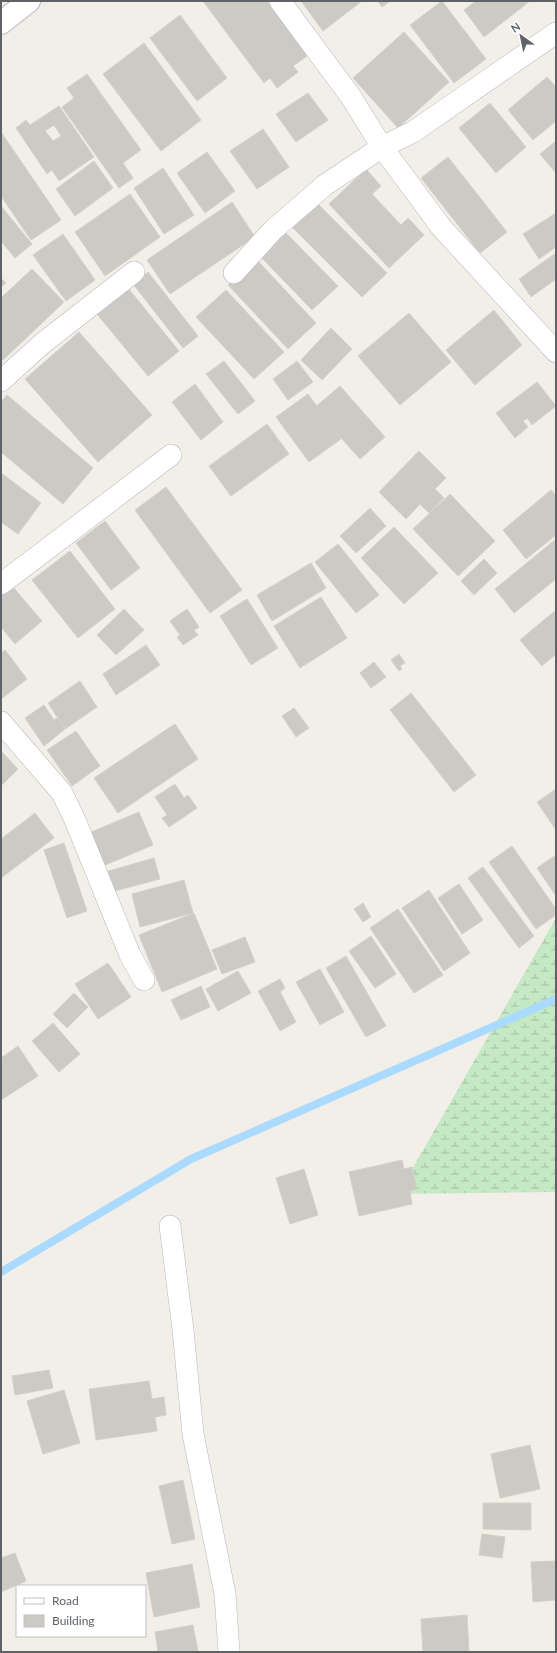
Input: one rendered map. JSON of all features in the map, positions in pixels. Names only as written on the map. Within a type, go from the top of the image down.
[{"type":"main road","points":[[1,23],[29,1]]},
{"type":"street","points":[[280,1],[351,97],[382,147],[441,227],[556,352]]},
{"type":"street","points":[[234,273],[272,230],[325,185],[382,147],[413,132],[556,33]]},
{"type":"street","points":[[1,381],[43,343],[134,272]]},
{"type":"street","points":[[1,584],[171,454]]},
{"type":"street","points":[[1,722],[62,793],[75,820],[130,955],[144,980]]},
{"type":"street","points":[[170,1226],[183,1330],[193,1434],[225,1594],[229,1652]]},
{"type":"green space","points":[[556,918],[556,1192],[398,1194]]},
{"type":"building","points":[[203,1],[267,1],[307,56],[293,66],[298,72],[277,88],[270,78],[264,83]]},
{"type":"building","points":[[301,1],[362,1],[323,31]]},
{"type":"building","points":[[378,1],[390,1],[382,7]]},
{"type":"building","points":[[442,1],[486,59],[454,83],[410,25]]},
{"type":"building","points":[[476,1],[530,1],[484,37],[464,10]]},
{"type":"building","points":[[180,15],[227,78],[197,101],[150,38]]},
{"type":"building","points":[[404,32],[449,82],[398,128],[353,78]]},
{"type":"building","points":[[144,43],[201,120],[161,151],[103,74]]},
{"type":"building","points":[[87,74],[141,150],[123,163],[133,178],[119,188],[62,107],[74,98],[67,88]]},
{"type":"building","points":[[547,77],[556,87],[556,121],[533,140],[508,110]]},
{"type":"building","points":[[308,93],[328,120],[296,142],[276,114]]},
{"type":"building","points":[[490,103],[526,147],[496,173],[459,128]]},
{"type":"building","points":[[59,106],[94,157],[59,181],[52,170],[47,174],[16,128],[26,120],[30,125]],"holes":[[[54,125],[61,136],[53,141],[45,131]]]},
{"type":"building","points":[[263,129],[289,167],[257,189],[230,151]]},
{"type":"building","points":[[1,132],[61,220],[31,240],[1,196]]},
{"type":"building","points":[[556,141],[556,173],[540,154]]},
{"type":"building","points":[[207,152],[235,191],[205,213],[177,173]]},
{"type":"building","points":[[448,157],[507,232],[480,253],[421,178]]},
{"type":"building","points":[[94,161],[113,188],[75,216],[56,189]]},
{"type":"building","points":[[163,168],[194,215],[164,234],[134,188]]},
{"type":"building","points":[[366,169],[381,186],[372,194],[401,225],[408,218],[424,235],[389,268],[329,204]]},
{"type":"building","points":[[130,194],[160,237],[105,276],[75,232]]},
{"type":"building","points":[[315,201],[387,273],[362,297],[290,225]]},
{"type":"building","points":[[232,202],[255,237],[170,294],[147,260]]},
{"type":"building","points":[[1,206],[32,244],[15,258],[1,241]]},
{"type":"building","points":[[556,213],[556,247],[539,259],[523,234]]},
{"type":"building","points":[[285,232],[338,286],[312,310],[260,256]]},
{"type":"building","points":[[63,234],[95,280],[66,301],[33,255]]},
{"type":"building","points":[[556,253],[556,279],[531,297],[519,279]]},
{"type":"building","points":[[256,259],[316,323],[288,349],[228,285]]},
{"type":"building","points":[[32,269],[64,302],[3,360],[1,358],[1,298]]},
{"type":"building","points":[[148,272],[198,336],[183,348],[133,284]]},
{"type":"building","points":[[1,278],[6,283],[1,287]]},
{"type":"building","points":[[128,288],[179,351],[148,376],[97,314]]},
{"type":"building","points":[[226,290],[284,352],[254,379],[196,317]]},
{"type":"building","points":[[494,310],[522,345],[475,385],[446,350]]},
{"type":"building","points":[[409,313],[451,362],[400,405],[358,356]]},
{"type":"building","points":[[331,328],[352,349],[322,380],[301,360]]},
{"type":"building","points":[[79,332],[152,415],[98,462],[25,379]]},
{"type":"building","points":[[224,361],[255,401],[238,414],[206,374]]},
{"type":"building","points":[[297,361],[313,382],[288,400],[273,379]]},
{"type":"building","points":[[537,382],[556,406],[532,425],[527,418],[523,421],[528,427],[515,438],[496,413]]},
{"type":"building","points":[[195,384],[223,422],[201,440],[172,402]]},
{"type":"building","points":[[340,386],[385,437],[360,459],[314,408]]},
{"type":"building","points":[[308,394],[341,439],[309,462],[276,417]]},
{"type":"building","points":[[7,395],[93,468],[63,504],[1,452],[1,402]]},
{"type":"building","points":[[267,424],[289,454],[231,496],[209,466]]},
{"type":"building","points":[[419,451],[446,478],[435,489],[444,498],[429,513],[420,504],[406,519],[379,492]]},
{"type":"building","points":[[1,473],[41,503],[18,534],[1,522]]},
{"type":"building","points":[[166,487],[242,590],[210,613],[135,510]]},
{"type":"building","points":[[551,490],[556,496],[556,535],[526,559],[503,530]]},
{"type":"building","points":[[450,494],[495,541],[458,576],[413,529]]},
{"type":"building","points":[[370,508],[386,526],[356,553],[340,536]]},
{"type":"building","points":[[105,521],[140,568],[111,590],[76,543]]},
{"type":"building","points":[[394,527],[438,573],[404,604],[361,558]]},
{"type":"building","points":[[556,539],[556,579],[514,613],[495,589]]},
{"type":"building","points":[[338,544],[379,595],[356,613],[315,562]]},
{"type":"building","points":[[70,551],[115,609],[78,638],[32,580]]},
{"type":"building","points":[[484,559],[497,573],[474,595],[461,581]]},
{"type":"building","points":[[311,563],[326,588],[272,621],[257,595]]},
{"type":"building","points":[[12,586],[42,621],[15,644],[1,627],[1,595]]},
{"type":"building","points":[[321,597],[347,638],[300,668],[274,626]]},
{"type":"building","points":[[247,599],[278,648],[251,665],[220,616]]},
{"type":"building","points":[[124,609],[144,630],[116,655],[97,635]]},
{"type":"building","points":[[187,609],[199,627],[194,630],[198,635],[183,645],[177,637],[180,635],[170,621]]},
{"type":"building","points":[[556,610],[556,654],[542,666],[520,640]]},
{"type":"building","points":[[146,645],[160,665],[116,695],[103,674]]},
{"type":"building","points":[[5,650],[27,679],[1,699],[1,653]]},
{"type":"building","points":[[399,654],[405,663],[400,666],[402,669],[399,671],[391,660]]},
{"type":"building","points":[[374,662],[386,677],[371,688],[360,673]]},
{"type":"building","points":[[80,681],[97,707],[65,729],[48,703]]},
{"type":"building","points":[[411,693],[476,775],[454,792],[390,710]]},
{"type":"building","points":[[44,705],[54,720],[57,718],[65,729],[44,746],[25,718]]},
{"type":"building","points":[[294,708],[309,728],[296,737],[282,716]]},
{"type":"building","points":[[175,724],[198,759],[118,813],[94,778]]},
{"type":"building","points":[[76,731],[100,766],[72,786],[47,750]]},
{"type":"building","points":[[1,751],[18,769],[1,786]]},
{"type":"building","points":[[175,784],[184,798],[188,795],[197,808],[169,827],[162,818],[167,815],[155,797]]},
{"type":"building","points":[[556,789],[556,830],[537,802]]},
{"type":"building","points":[[139,812],[153,845],[98,868],[84,835]]},
{"type":"building","points":[[35,813],[54,838],[1,878],[1,839]]},
{"type":"building","points":[[64,843],[87,911],[67,918],[44,850]]},
{"type":"building","points":[[512,846],[556,909],[556,915],[536,929],[489,862]]},
{"type":"building","points":[[556,855],[556,896],[537,868]]},
{"type":"building","points":[[154,858],[160,879],[111,892],[105,872]]},
{"type":"building","points":[[483,867],[534,936],[519,948],[468,878]]},
{"type":"building","points":[[184,880],[193,913],[140,927],[132,894]]},
{"type":"building","points":[[459,884],[483,920],[462,934],[438,898]]},
{"type":"building","points":[[429,890],[470,953],[444,971],[402,908]]},
{"type":"building","points":[[363,903],[371,917],[363,922],[354,909]]},
{"type":"building","points":[[398,909],[443,975],[414,993],[370,928]]},
{"type":"building","points":[[194,913],[217,969],[162,992],[139,935]]},
{"type":"building","points":[[371,936],[396,974],[375,988],[349,951]]},
{"type":"building","points":[[245,937],[255,962],[222,974],[212,950]]},
{"type":"building","points":[[346,956],[386,1026],[366,1037],[326,968]]},
{"type":"building","points":[[108,963],[131,997],[98,1019],[75,984]]},
{"type":"building","points":[[320,969],[344,1012],[320,1025],[296,982]]},
{"type":"building","points":[[238,971],[251,993],[218,1011],[206,989]]},
{"type":"building","points":[[280,979],[285,988],[280,992],[296,1022],[280,1031],[258,991]]},
{"type":"building","points":[[201,986],[210,1007],[181,1020],[171,1000]]},
{"type":"building","points":[[74,993],[88,1007],[67,1028],[53,1014]]},
{"type":"building","points":[[53,1023],[80,1054],[59,1072],[32,1041]]},
{"type":"building","points":[[18,1046],[38,1076],[1,1100],[1,1058]]},
{"type":"building","points":[[402,1160],[404,1169],[412,1167],[417,1189],[410,1191],[412,1204],[359,1216],[349,1172]]},
{"type":"building","points":[[304,1169],[318,1215],[290,1224],[276,1178]]},
{"type":"building","points":[[49,1370],[53,1388],[15,1395],[12,1376]]},
{"type":"building","points":[[149,1381],[152,1399],[164,1397],[166,1415],[155,1417],[157,1431],[96,1440],[89,1389]]},
{"type":"building","points":[[64,1390],[80,1443],[43,1454],[27,1401]]},
{"type":"building","points":[[530,1445],[540,1489],[500,1498],[491,1454]]},
{"type":"building","points":[[183,1480],[195,1539],[172,1544],[159,1486]]},
{"type":"building","points":[[483,1503],[531,1503],[531,1530],[483,1529]]},
{"type":"building","points":[[482,1534],[505,1537],[502,1558],[479,1555]]},
{"type":"building","points":[[15,1553],[26,1581],[1,1592],[1,1558]]},
{"type":"building","points":[[556,1561],[556,1600],[533,1602],[531,1562]]},
{"type":"building","points":[[192,1564],[200,1607],[154,1617],[146,1573]]},
{"type":"building","points":[[467,1615],[469,1652],[423,1652],[421,1619]]},
{"type":"building","points":[[193,1625],[198,1652],[158,1652],[155,1632]]},
{"type":"waterway","points":[[1,1272],[191,1159],[556,999]]}]
